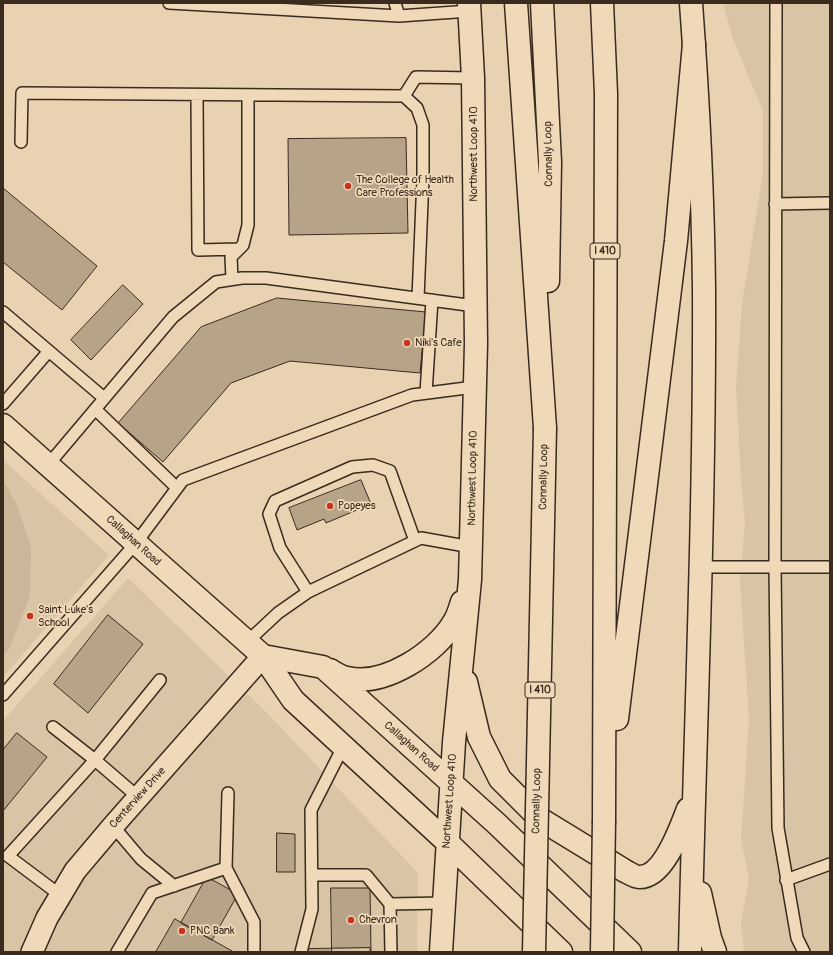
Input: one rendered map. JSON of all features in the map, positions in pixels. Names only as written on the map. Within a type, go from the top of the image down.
[{"type":"main road","points":[[516,3],[545,428]]},
{"type":"main road","name":"Connally Loop","points":[[534,952],[550,162],[542,3]]},
{"type":"main road","name":"I 410","points":[[602,3],[606,94],[604,821],[602,952]]},
{"type":"main road","points":[[690,952],[704,287],[701,185],[691,3]]},
{"type":"main road","name":"Northwest Loop 410","points":[[441,952],[447,842],[461,665],[470,580],[471,547],[475,306],[473,78],[469,7]]},
{"type":"main road","points":[[604,821],[676,241],[694,44]]},
{"type":"main road","name":"Callaghan Road","points":[[3,425],[263,656],[293,700],[447,842],[561,952]]},
{"type":"main road","points":[[263,656],[323,667],[347,678],[372,678],[394,672],[417,660],[439,641],[454,622],[470,580]]},
{"type":"main road","points":[[461,665],[479,737],[500,779],[540,819],[625,872],[639,877],[650,874],[664,860],[675,844],[694,791]]},
{"type":"main road","name":"Callaghan Road","points":[[323,667],[452,783],[630,952]]},
{"type":"main road","points":[[692,860],[710,938],[715,952]]},
{"type":"street","name":"Centerview Drive","points":[[32,952],[47,918],[75,872],[138,797],[263,656]]},
{"type":"lane","points":[[169,3],[209,4],[399,16],[469,7]]},
{"type":"lane","points":[[395,3],[399,16]]},
{"type":"lane","points":[[776,3],[775,567],[778,828],[797,938],[804,952]]},
{"type":"lane","points":[[404,96],[416,77],[473,78]]},
{"type":"lane","points":[[21,142],[22,93],[404,96],[417,108],[423,125],[424,178],[418,298]]},
{"type":"lane","points":[[197,94],[198,250],[239,249]]},
{"type":"lane","points":[[232,279],[231,257],[243,245],[248,225],[248,95]]},
{"type":"lane","points":[[775,204],[830,203]]},
{"type":"lane","points":[[48,465],[173,316],[216,282],[232,279],[266,278],[475,306]]},
{"type":"lane","points":[[426,393],[432,300]]},
{"type":"lane","points":[[3,312],[104,398]]},
{"type":"lane","points":[[3,404],[49,351]]},
{"type":"lane","points":[[3,695],[136,543],[183,480],[412,395],[474,387]]},
{"type":"lane","points":[[95,409],[177,488]]},
{"type":"lane","points":[[308,592],[280,548],[269,514],[274,501],[352,467],[373,465],[390,471],[414,541]]},
{"type":"lane","points":[[247,642],[278,613],[308,592],[421,538],[471,547]]},
{"type":"lane","points":[[699,567],[830,567]]},
{"type":"lane","points":[[60,895],[6,854],[95,760],[160,680]]},
{"type":"lane","points":[[52,727],[95,760],[138,797]]},
{"type":"lane","points":[[302,952],[312,909],[311,810],[344,747]]},
{"type":"lane","points":[[228,793],[226,868],[254,922],[254,952]]},
{"type":"lane","points":[[113,826],[141,859],[174,886]]},
{"type":"lane","points":[[786,880],[830,864]]},
{"type":"lane","points":[[117,952],[152,893],[226,868]]},
{"type":"lane","points":[[312,875],[366,875],[390,904],[391,952]]},
{"type":"lane","points":[[390,904],[444,903]]},
{"type":"shaded area","points":[[723,3],[830,3],[830,952],[744,952],[741,923],[749,877],[741,840],[749,720],[740,580],[745,523],[736,386],[742,304],[763,173],[763,111],[733,39]]},
{"type":"shaded area","name":"Saint Luke's School","points":[[3,460],[109,555],[3,677]]},
{"type":"shaded area","points":[[3,480],[17,505],[31,548],[30,596],[9,649],[3,657]]},
{"type":"shaded area","points":[[128,578],[269,715],[418,873],[417,952],[3,952],[3,721]]},
{"type":"building","name":"The College of Health Care Professions","points":[[406,138],[408,233],[289,235],[288,139]]},
{"type":"building","points":[[3,188],[97,266],[62,310],[3,262]]},
{"type":"building","points":[[123,285],[143,304],[91,360],[71,340]]},
{"type":"building","points":[[277,298],[426,312],[420,373],[290,361],[231,383],[163,462],[118,423],[201,327]]},
{"type":"building","name":"Popeyes","points":[[361,480],[371,504],[326,523],[324,519],[297,530],[289,508]]},
{"type":"building","points":[[108,615],[143,644],[88,713],[54,684]]},
{"type":"building","points":[[17,733],[47,757],[3,811],[3,750]]},
{"type":"building","points":[[277,833],[295,834],[295,872],[277,872]]},
{"type":"building","points":[[207,877],[238,894],[212,940],[181,923]]},
{"type":"building","name":"Chevron","points":[[331,888],[370,888],[371,952],[332,952]]},
{"type":"building","name":"PNC Bank","points":[[175,919],[232,951],[156,952]]},
{"type":"building","points":[[370,948],[370,952],[306,952],[306,949]]},
{"type":"place","name":"The College of Health Care Professions","points":[[348,186]]},
{"type":"place","name":"Niki's Cafe","points":[[407,343]]},
{"type":"place","name":"Popeyes","points":[[330,506]]},
{"type":"place","name":"Saint Luke's School","points":[[30,616]]},
{"type":"place","name":"Chevron","points":[[351,920]]},
{"type":"place","name":"PNC Bank","points":[[182,931]]}]
